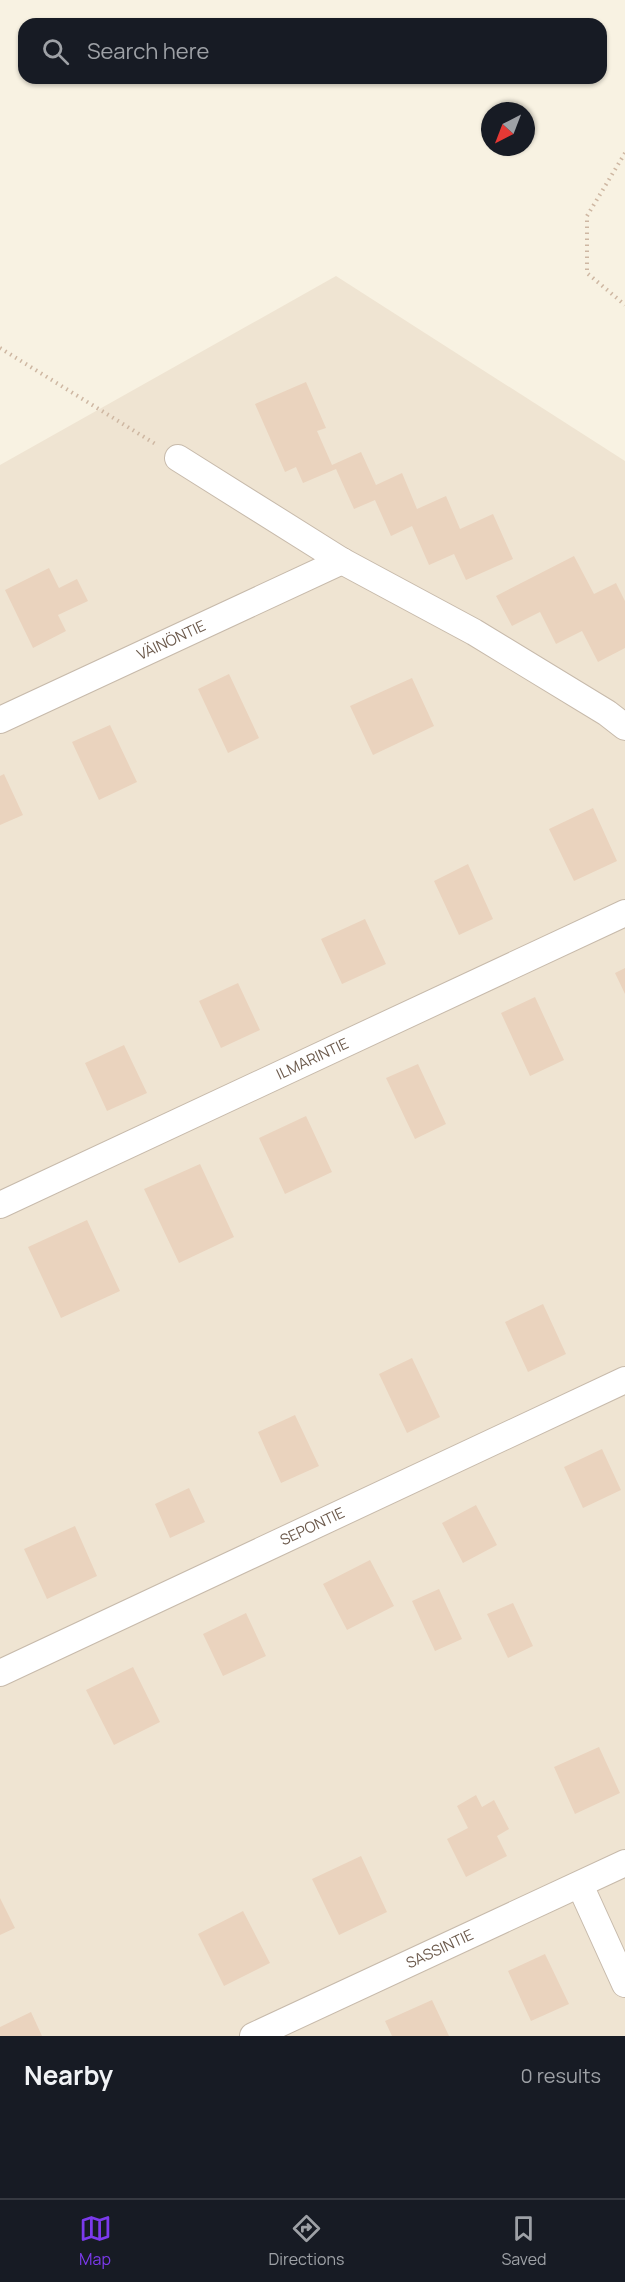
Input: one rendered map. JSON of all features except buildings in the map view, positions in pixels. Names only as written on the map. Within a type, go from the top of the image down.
[{"type":"street","points":[[178,458],[342,561],[474,632],[607,713],[625,728]]},
{"type":"street","name":"VÄINÖNTIE","points":[[0,720],[342,561]]},
{"type":"street","name":"ILMARINTIE","points":[[0,1205],[625,914]]},
{"type":"street","name":"SEPONTIE","points":[[0,1672],[625,1380]]},
{"type":"street","name":"SASSINTIE","points":[[253,2036],[625,1863]]},
{"type":"street","points":[[580,1885],[625,1984]]},
{"type":"path","points":[[625,153],[587,216],[587,273],[625,305]]},
{"type":"path","points":[[0,348],[178,458]]},
{"type":"shaded area","points":[[336,276],[625,461],[625,2036],[0,2036],[0,465]]}]
